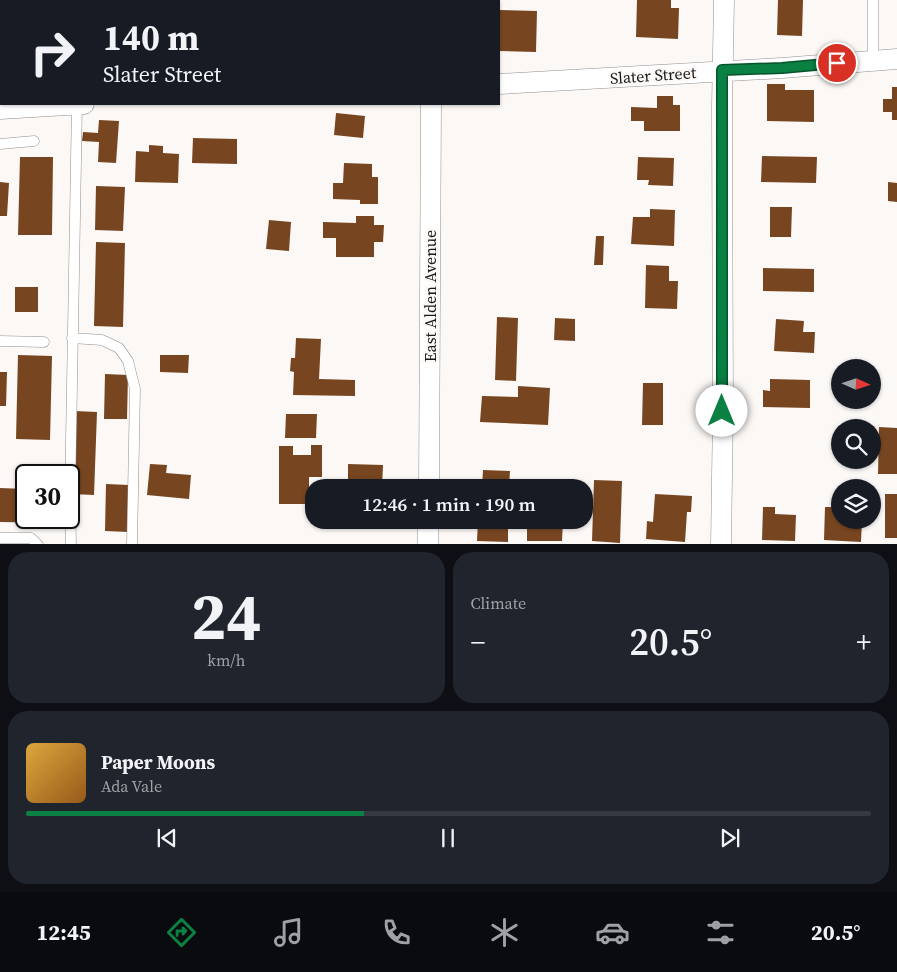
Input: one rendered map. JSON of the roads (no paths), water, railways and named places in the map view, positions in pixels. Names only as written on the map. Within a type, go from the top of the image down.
[{"type":"street","points":[[721,544],[722,70],[724,0]]},
{"type":"street","name":"Slater Street","points":[[500,84],[782,68],[897,59]]},
{"type":"street","points":[[0,109],[61,105]]},
{"type":"street","name":"East Alden Avenue","points":[[429,479],[431,105]]},
{"type":"street","points":[[428,529],[428,544]]},
{"type":"lane","points":[[873,0],[873,60]]},
{"type":"lane","points":[[71,544],[70,498],[76,105]]},
{"type":"lane","points":[[0,144],[34,141]]},
{"type":"lane","points":[[72,338],[102,340],[119,348],[128,361],[135,389],[132,544]]},
{"type":"lane","points":[[0,341],[44,342]]},
{"type":"lane","points":[[0,538],[32,538],[38,544]]}]
